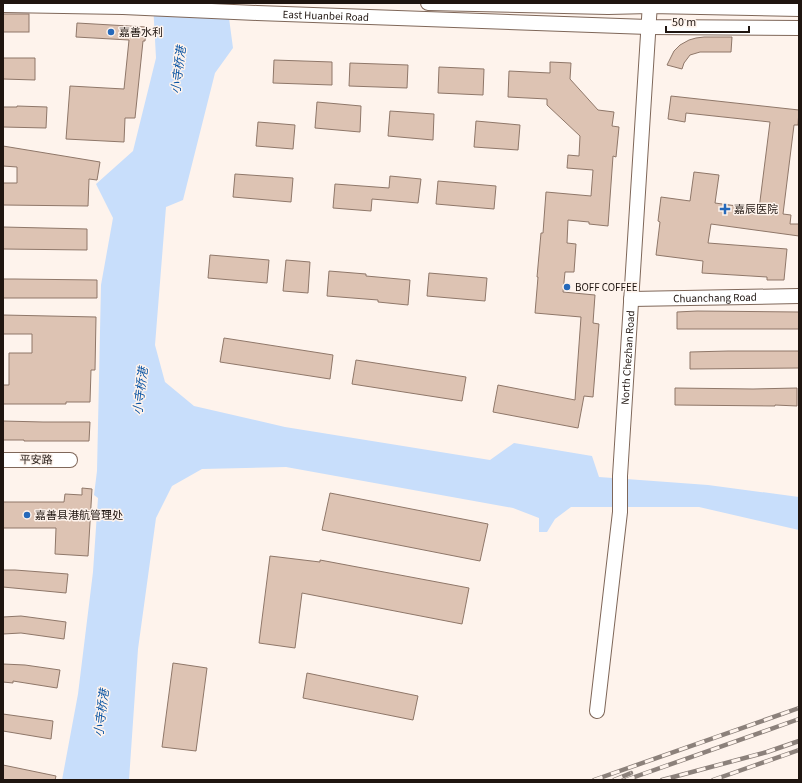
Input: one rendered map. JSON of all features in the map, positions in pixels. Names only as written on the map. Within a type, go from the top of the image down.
[{"type":"street","points":[[428,3],[608,7],[650,5],[799,9]]},
{"type":"street","name":"East Huanbei Road","points":[[3,5],[123,7],[257,14],[648,27],[799,28]]},
{"type":"street","name":"North Chezhan Road","points":[[597,711],[620,512],[620,476],[650,5]]},
{"type":"street","name":"Chuanchang Road","points":[[631,299],[799,296]]},
{"type":"street","name":"平安路","points":[[3,460],[70,460]]},
{"type":"water","name":"小寺桥港","points":[[153,3],[227,3],[233,48],[215,73],[183,200],[166,207],[155,345],[165,382],[194,406],[285,427],[490,460],[514,443],[592,456],[599,477],[708,485],[799,497],[799,530],[699,507],[571,507],[555,519],[547,532],[539,532],[539,518],[513,508],[286,467],[202,469],[172,486],[156,518],[138,649],[129,780],[62,780],[78,694],[93,572],[98,498],[94,495],[97,471],[101,285],[113,218],[96,184],[133,151],[156,58]]},
{"type":"building","points":[[3,14],[29,14],[29,32],[3,32]]},
{"type":"building","points":[[77,23],[146,27],[145,41],[143,41],[135,118],[125,118],[124,142],[66,139],[70,86],[124,89],[129,40],[76,37]]},
{"type":"building","points":[[704,37],[732,37],[731,52],[700,52],[690,55],[684,63],[682,69],[667,65],[674,51],[680,45],[689,40]]},
{"type":"building","points":[[3,58],[35,58],[35,80],[3,79]]},
{"type":"building","points":[[274,60],[332,62],[332,85],[273,83]]},
{"type":"building","points":[[550,62],[571,63],[570,79],[598,110],[614,112],[612,126],[619,127],[616,157],[613,156],[608,226],[568,220],[567,243],[576,244],[574,272],[565,272],[563,292],[595,295],[593,323],[599,324],[593,397],[584,396],[578,428],[493,412],[498,385],[575,400],[581,317],[535,313],[537,277],[541,233],[543,233],[546,192],[591,196],[593,170],[567,168],[568,155],[579,156],[580,136],[547,105],[547,99],[508,97],[509,71],[550,73]]},
{"type":"building","points":[[350,63],[408,65],[407,88],[349,86]]},
{"type":"building","points":[[439,67],[484,69],[483,95],[438,93]]},
{"type":"building","points":[[671,96],[799,110],[798,125],[794,125],[783,214],[791,215],[790,224],[799,224],[799,236],[711,224],[708,243],[787,249],[784,280],[767,280],[767,277],[702,273],[703,261],[656,255],[661,197],[690,201],[694,172],[719,175],[715,203],[759,209],[770,122],[686,113],[685,122],[668,119]]},
{"type":"building","points":[[317,102],[361,106],[360,132],[315,128]]},
{"type":"building","points":[[3,107],[47,107],[46,128],[3,127]]},
{"type":"building","points":[[390,111],[434,114],[433,140],[388,136]]},
{"type":"building","points":[[476,121],[520,125],[518,150],[474,147]]},
{"type":"building","points":[[258,122],[295,125],[293,149],[256,146]]},
{"type":"building","points":[[3,146],[100,162],[97,180],[89,179],[88,206],[3,205],[3,183],[17,183],[17,167],[3,166]]},
{"type":"building","points":[[235,174],[293,178],[291,202],[233,197]]},
{"type":"building","points":[[390,176],[421,179],[418,203],[372,199],[371,211],[333,208],[335,184],[389,188]]},
{"type":"building","points":[[438,181],[496,186],[494,209],[436,204]]},
{"type":"building","points":[[3,227],[87,229],[87,250],[3,249]]},
{"type":"building","points":[[210,255],[269,260],[267,283],[208,278]]},
{"type":"building","points":[[286,260],[310,262],[308,293],[283,291]]},
{"type":"building","points":[[329,271],[410,280],[408,305],[378,302],[378,300],[327,296]]},
{"type":"building","points":[[429,273],[487,278],[485,301],[427,296]]},
{"type":"building","points":[[3,279],[97,280],[97,298],[3,298]]},
{"type":"building","points":[[677,312],[799,312],[799,329],[677,329]]},
{"type":"building","points":[[3,315],[96,317],[95,370],[91,370],[90,402],[66,402],[66,404],[3,404],[3,385],[9,385],[9,353],[32,353],[32,334],[3,334]]},
{"type":"building","points":[[224,338],[333,355],[330,379],[220,362]]},
{"type":"building","points":[[799,351],[799,368],[690,369],[690,352]]},
{"type":"building","points":[[356,360],[466,377],[462,401],[352,384]]},
{"type":"building","points":[[675,388],[797,388],[797,406],[675,405]]},
{"type":"building","points":[[3,421],[90,422],[89,441],[3,440]]},
{"type":"building","points":[[82,488],[92,489],[88,556],[55,554],[56,528],[3,528],[3,502],[64,502],[65,494],[82,495]]},
{"type":"building","points":[[330,493],[488,524],[480,561],[322,530]]},
{"type":"building","points":[[270,556],[320,562],[320,560],[469,588],[462,624],[302,593],[295,648],[259,643]]},
{"type":"building","points":[[3,570],[68,574],[66,593],[3,587]]},
{"type":"building","points":[[21,616],[66,622],[64,639],[21,633],[3,634],[3,617]]},
{"type":"building","points":[[173,663],[207,668],[196,751],[162,747]]},
{"type":"building","points":[[3,664],[25,665],[60,670],[57,688],[13,681],[13,683],[3,682]]},
{"type":"building","points":[[307,673],[418,696],[413,720],[303,698]]},
{"type":"building","points":[[3,714],[53,721],[51,739],[3,731]]},
{"type":"building","points":[[3,765],[56,776],[55,780],[3,780]]},
{"type":"railway","points":[[594,780],[799,708]]},
{"type":"railway","points":[[626,780],[799,719]]},
{"type":"railway","points":[[662,780],[767,752],[799,741]]},
{"type":"railway","points":[[713,780],[799,750]]},
{"type":"railway","points":[[614,780],[631,773]]},
{"type":"place","name":"嘉善水利","points":[[111,32]]},
{"type":"place","name":"嘉辰医院","points":[[725,209]]},
{"type":"place","name":"BOFF COFFEE","points":[[567,287]]},
{"type":"place","name":"嘉善县港航管理处","points":[[27,515]]}]
